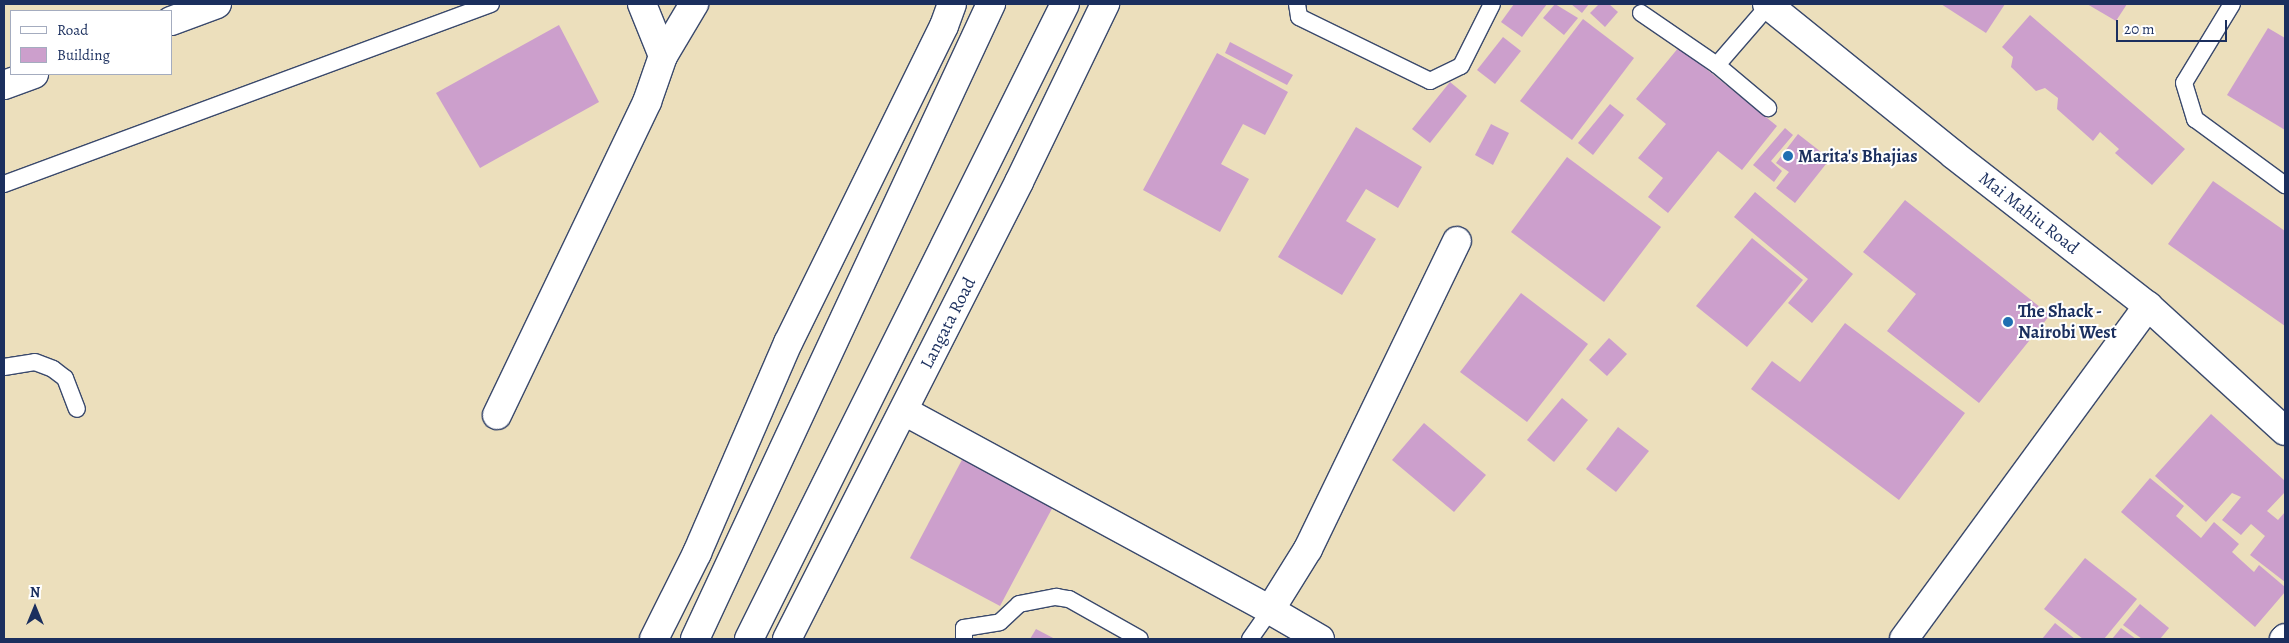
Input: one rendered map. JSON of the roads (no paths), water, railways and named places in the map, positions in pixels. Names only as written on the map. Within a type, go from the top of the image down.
[{"type":"main road","points":[[172,21],[217,4]]},
{"type":"main road","points":[[642,4],[663,56]]},
{"type":"main road","points":[[497,415],[647,102],[663,56],[694,4]]},
{"type":"main road","points":[[654,639],[697,554],[788,343],[944,26],[952,4]]},
{"type":"main road","points":[[695,639],[991,4]]},
{"type":"main road","name":"Langata Road","points":[[749,639],[1065,4]]},
{"type":"main road","name":"Langata Road","points":[[787,639],[904,412],[1105,4]]},
{"type":"main road","name":"Mai Mahiu Road","points":[[1768,5],[1954,155],[2148,306],[2285,430]]},
{"type":"main road","points":[[4,85],[31,75]]},
{"type":"main road","points":[[1270,610],[1308,549],[1457,241]]},
{"type":"main road","points":[[1904,639],[2148,306]]},
{"type":"main road","points":[[904,412],[1270,610],[1320,639]]},
{"type":"lane","points":[[4,184],[491,4]]},
{"type":"lane","points":[[1296,4],[1299,17],[1430,81],[1461,66],[1492,4]]},
{"type":"lane","points":[[2232,4],[2184,83],[2195,119],[2285,185]]},
{"type":"lane","points":[[1717,65],[1768,5]]},
{"type":"lane","points":[[1641,13],[1717,65],[1768,108]]},
{"type":"lane","points":[[4,368],[35,362],[53,369],[65,378],[77,409]]},
{"type":"lane","points":[[964,639],[964,628],[1000,622],[1019,604],[1062,597],[1140,639]]},
{"type":"lane","points":[[1250,639],[1270,610]]},
{"type":"place","name":"Marita's Bhajias","points":[[1788,156]]},
{"type":"place","name":"The Shack - Nairobi West","points":[[2008,322]]}]
